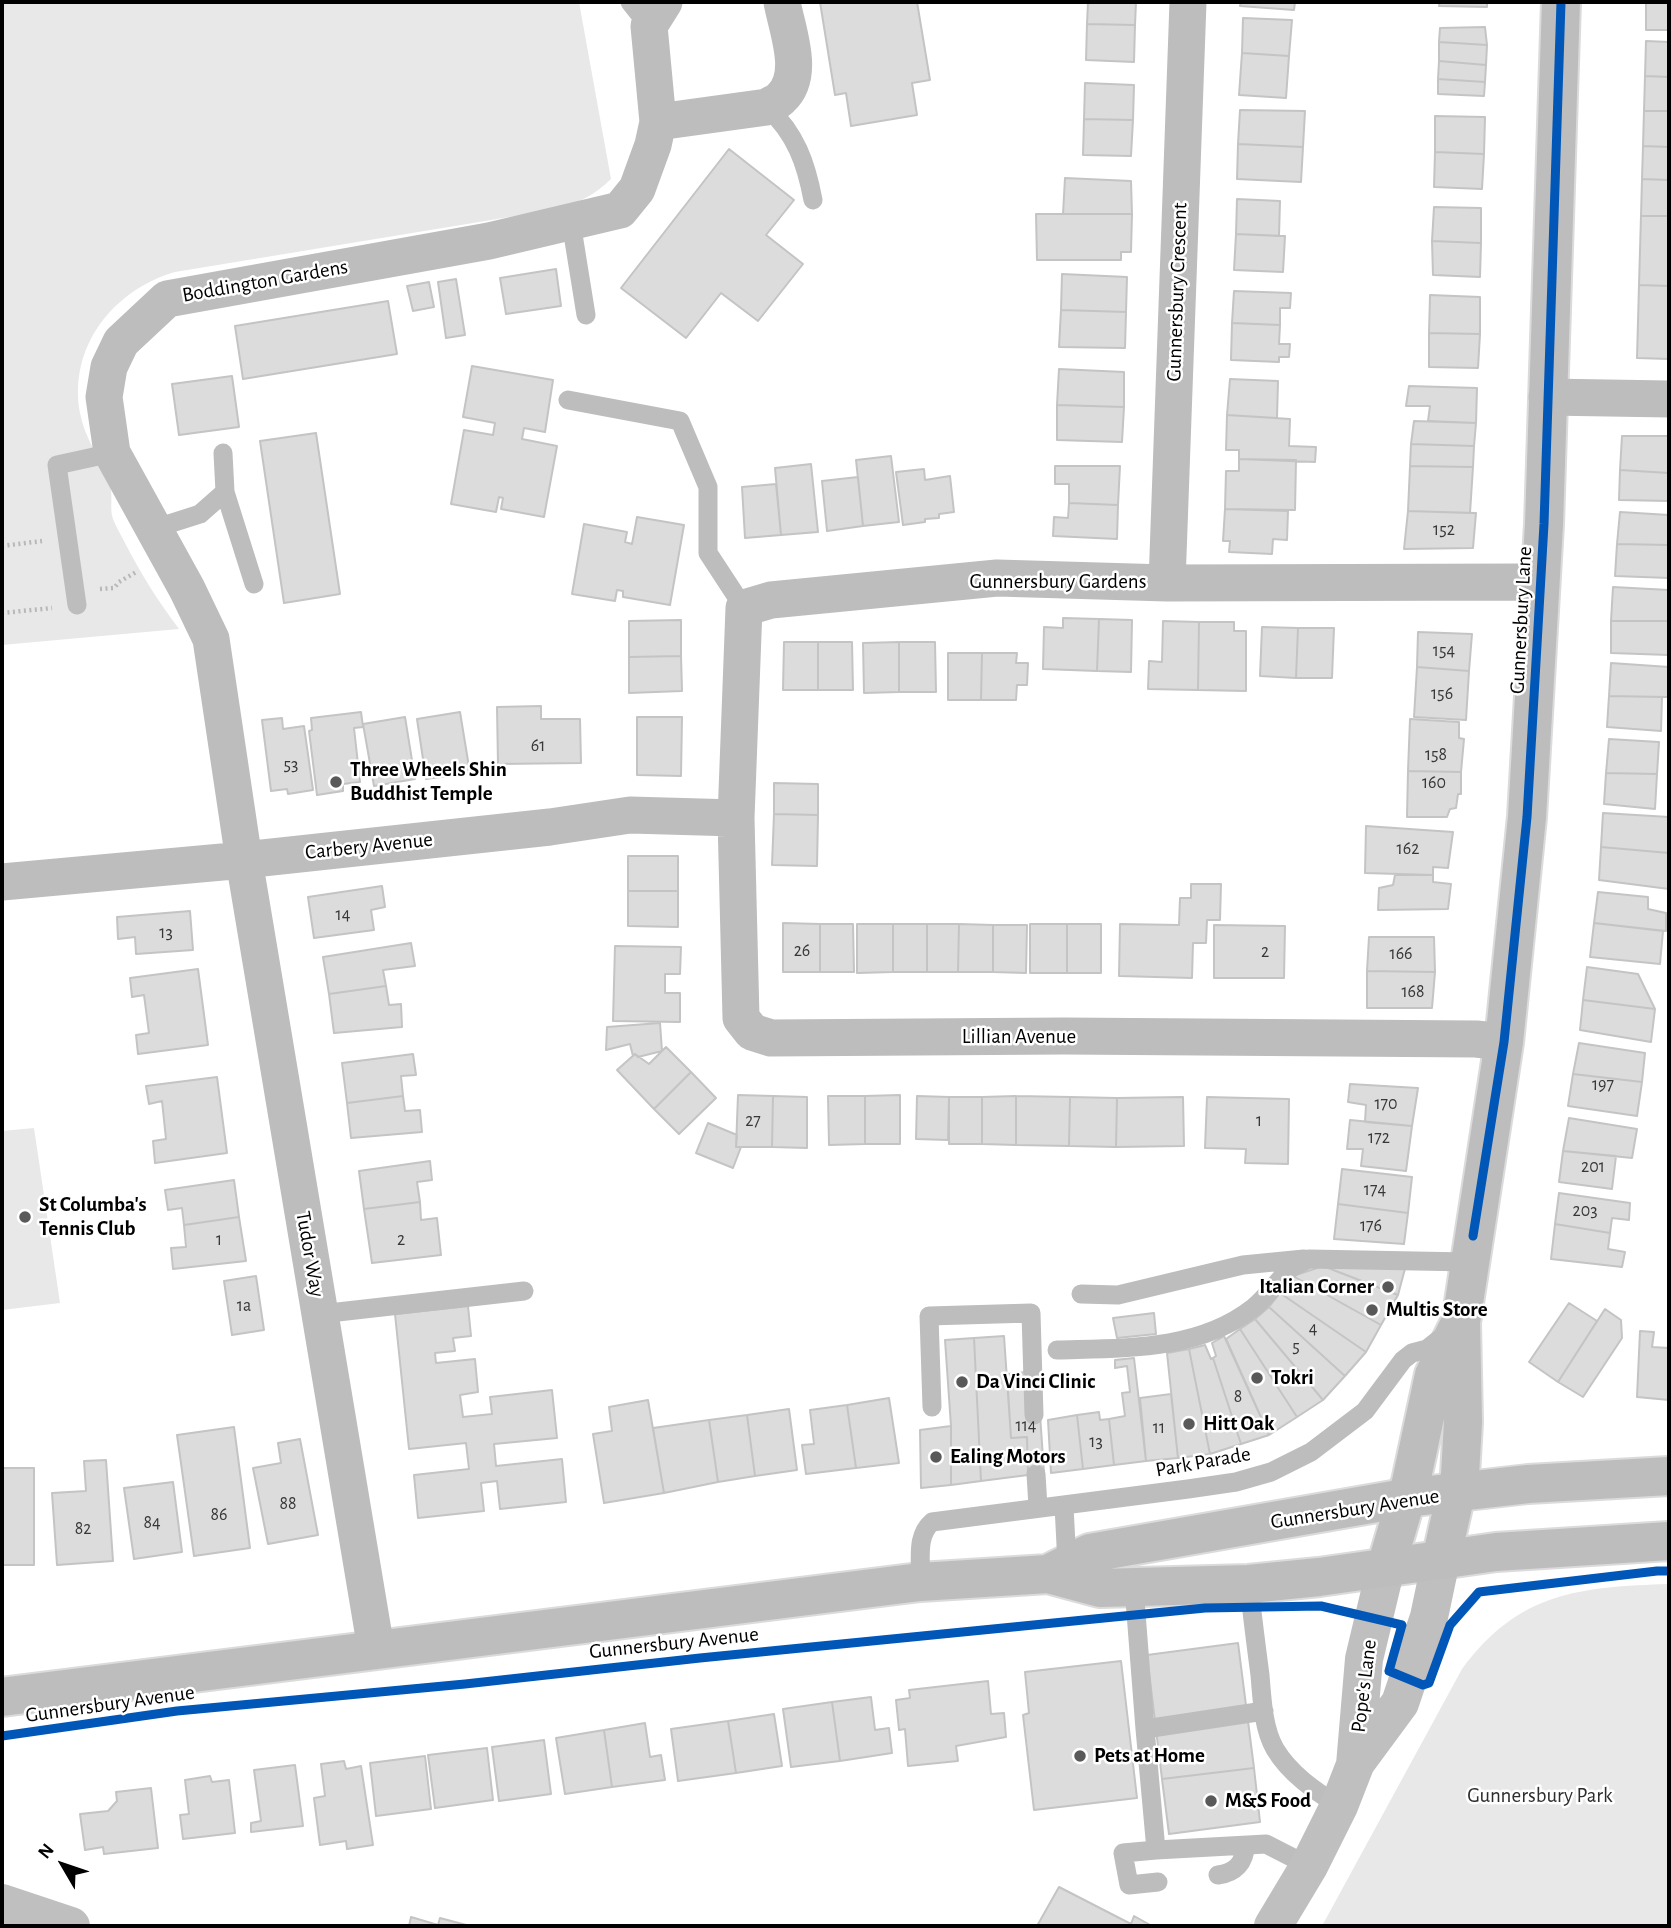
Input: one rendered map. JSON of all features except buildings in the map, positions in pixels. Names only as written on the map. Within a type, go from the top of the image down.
[{"type":"main road","name":"Gunnersbury Lane","points":[[1441,1560],[1458,1493],[1462,1422],[1461,1322],[1504,1042],[1527,817],[1544,524],[1561,2]]},
{"type":"main road","name":"Gunnersbury Lane","points":[[1386,1567],[1411,1482],[1434,1376],[1461,1322]]},
{"type":"main road","name":"Gunnersbury Avenue","points":[[2,1697],[920,1582],[1057,1569],[1090,1553],[1405,1498],[1528,1484],[1669,1476]]},
{"type":"main road","name":"Gunnersbury Avenue","points":[[1057,1569],[1100,1588],[1249,1584],[1496,1552],[1669,1541]]},
{"type":"main road","name":"Pope's Lane","points":[[1354,1765],[1400,1703],[1429,1617],[1441,1560]]},
{"type":"main road","name":"Pope's Lane","points":[[1273,1926],[1309,1866],[1339,1806],[1354,1765],[1364,1659],[1386,1567]]},
{"type":"main road","points":[[2,1903],[71,1926]]},
{"type":"street","points":[[658,122],[767,107],[782,98],[792,81],[794,67],[782,2]]},
{"type":"street","name":"Gunnersbury Crescent","points":[[1167,583],[1188,2]]},
{"type":"street","name":"Boddington Gardens","points":[[244,860],[211,639],[187,589],[112,453],[104,397],[109,367],[121,342],[167,299],[489,241],[620,210],[637,188],[647,166],[658,122],[648,10]]},
{"type":"street","points":[[1547,397],[1669,399]]},
{"type":"street","name":"Gunnersbury Gardens","points":[[744,608],[771,600],[997,578],[1167,583],[1526,582],[1540,586]]},
{"type":"street","points":[[736,818],[744,608]]},
{"type":"street","name":"Carbery Avenue","points":[[2,882],[244,860],[550,827],[629,815],[736,818]]},
{"type":"street","name":"Lillian Avenue","points":[[736,818],[741,1018],[752,1032],[771,1038],[1077,1036],[1476,1039],[1504,1042]]},
{"type":"street","name":"Tudor Way","points":[[244,860],[376,1649]]},
{"type":"lane","points":[[767,107],[800,150],[807,167],[813,200]]},
{"type":"lane","points":[[571,222],[586,315]]},
{"type":"lane","points":[[568,400],[680,421],[708,487],[708,553],[744,608]]},
{"type":"lane","points":[[76,598],[57,466],[112,453]]},
{"type":"lane","points":[[223,453],[225,492],[254,584]]},
{"type":"lane","points":[[153,529],[200,514],[225,492]]},
{"type":"lane","points":[[1081,1294],[1118,1295],[1243,1265],[1309,1259],[1469,1262]]},
{"type":"lane","points":[[1057,1350],[1117,1349],[1187,1341],[1207,1335],[1255,1307],[1291,1268],[1309,1259]]},
{"type":"lane","points":[[320,1314],[524,1291]]},
{"type":"lane","points":[[932,1407],[929,1316],[1031,1313],[1034,1415]]},
{"type":"lane","name":"Park Parade","points":[[920,1582],[920,1538],[924,1529],[932,1522],[1212,1486],[1271,1472],[1311,1452],[1365,1411],[1403,1360],[1412,1353],[1427,1349],[1461,1322]]},
{"type":"lane","points":[[1036,1474],[1038,1507]]},
{"type":"lane","points":[[1057,1569],[1065,1506]]},
{"type":"lane","points":[[1249,1584],[1269,1736],[1284,1761],[1310,1788],[1339,1806]]},
{"type":"lane","points":[[1134,1587],[1157,1850]]},
{"type":"lane","points":[[1145,1729],[1264,1711]]},
{"type":"lane","points":[[1158,1882],[1129,1885],[1124,1853],[1266,1844],[1309,1866]]},
{"type":"lane","points":[[1218,1875],[1227,1874],[1242,1862],[1245,1846]]},
{"type":"path","points":[[2,546],[68,538]]},
{"type":"path","points":[[2,613],[114,588],[139,570]]},
{"type":"green space","points":[[2,2],[579,2],[611,179],[593,194],[558,209],[175,272],[132,292],[100,324],[88,344],[81,366],[78,389],[82,422],[109,482],[112,515],[116,525],[157,598],[179,629],[2,645]]},
{"type":"green space","name":"St Columba's Tennis Club","points":[[34,1128],[60,1303],[2,1310],[2,1131]]},
{"type":"green space","name":"Gunnersbury Park","points":[[1669,1584],[1669,1926],[1322,1926],[1462,1669],[1484,1643],[1529,1609],[1553,1599],[1607,1588]]},
{"type":"cycle path","points":[[1473,1236],[1504,1042],[1527,817],[1544,524],[1561,2]]},
{"type":"cycle path","points":[[2,1736],[177,1711],[1205,1608],[1321,1606],[1402,1625],[1389,1671],[1423,1685],[1429,1683],[1450,1625],[1479,1592],[1669,1571]]},
{"type":"place","name":"Three Wheels Shin Buddhist Temple","points":[[336,782]]},
{"type":"place","name":"St Columba's Tennis Club","points":[[25,1217]]},
{"type":"place","name":"Italian Corner","points":[[1388,1287]]},
{"type":"place","name":"Multis Store","points":[[1372,1310]]},
{"type":"place","name":"Tokri","points":[[1257,1378]]},
{"type":"place","name":"Da Vinci Clinic","points":[[962,1382]]},
{"type":"place","name":"Hitt Oak","points":[[1189,1424]]},
{"type":"place","name":"Ealing Motors","points":[[936,1457]]},
{"type":"place","name":"Pets at Home","points":[[1080,1756]]},
{"type":"place","name":"M&S Food","points":[[1211,1801]]}]
